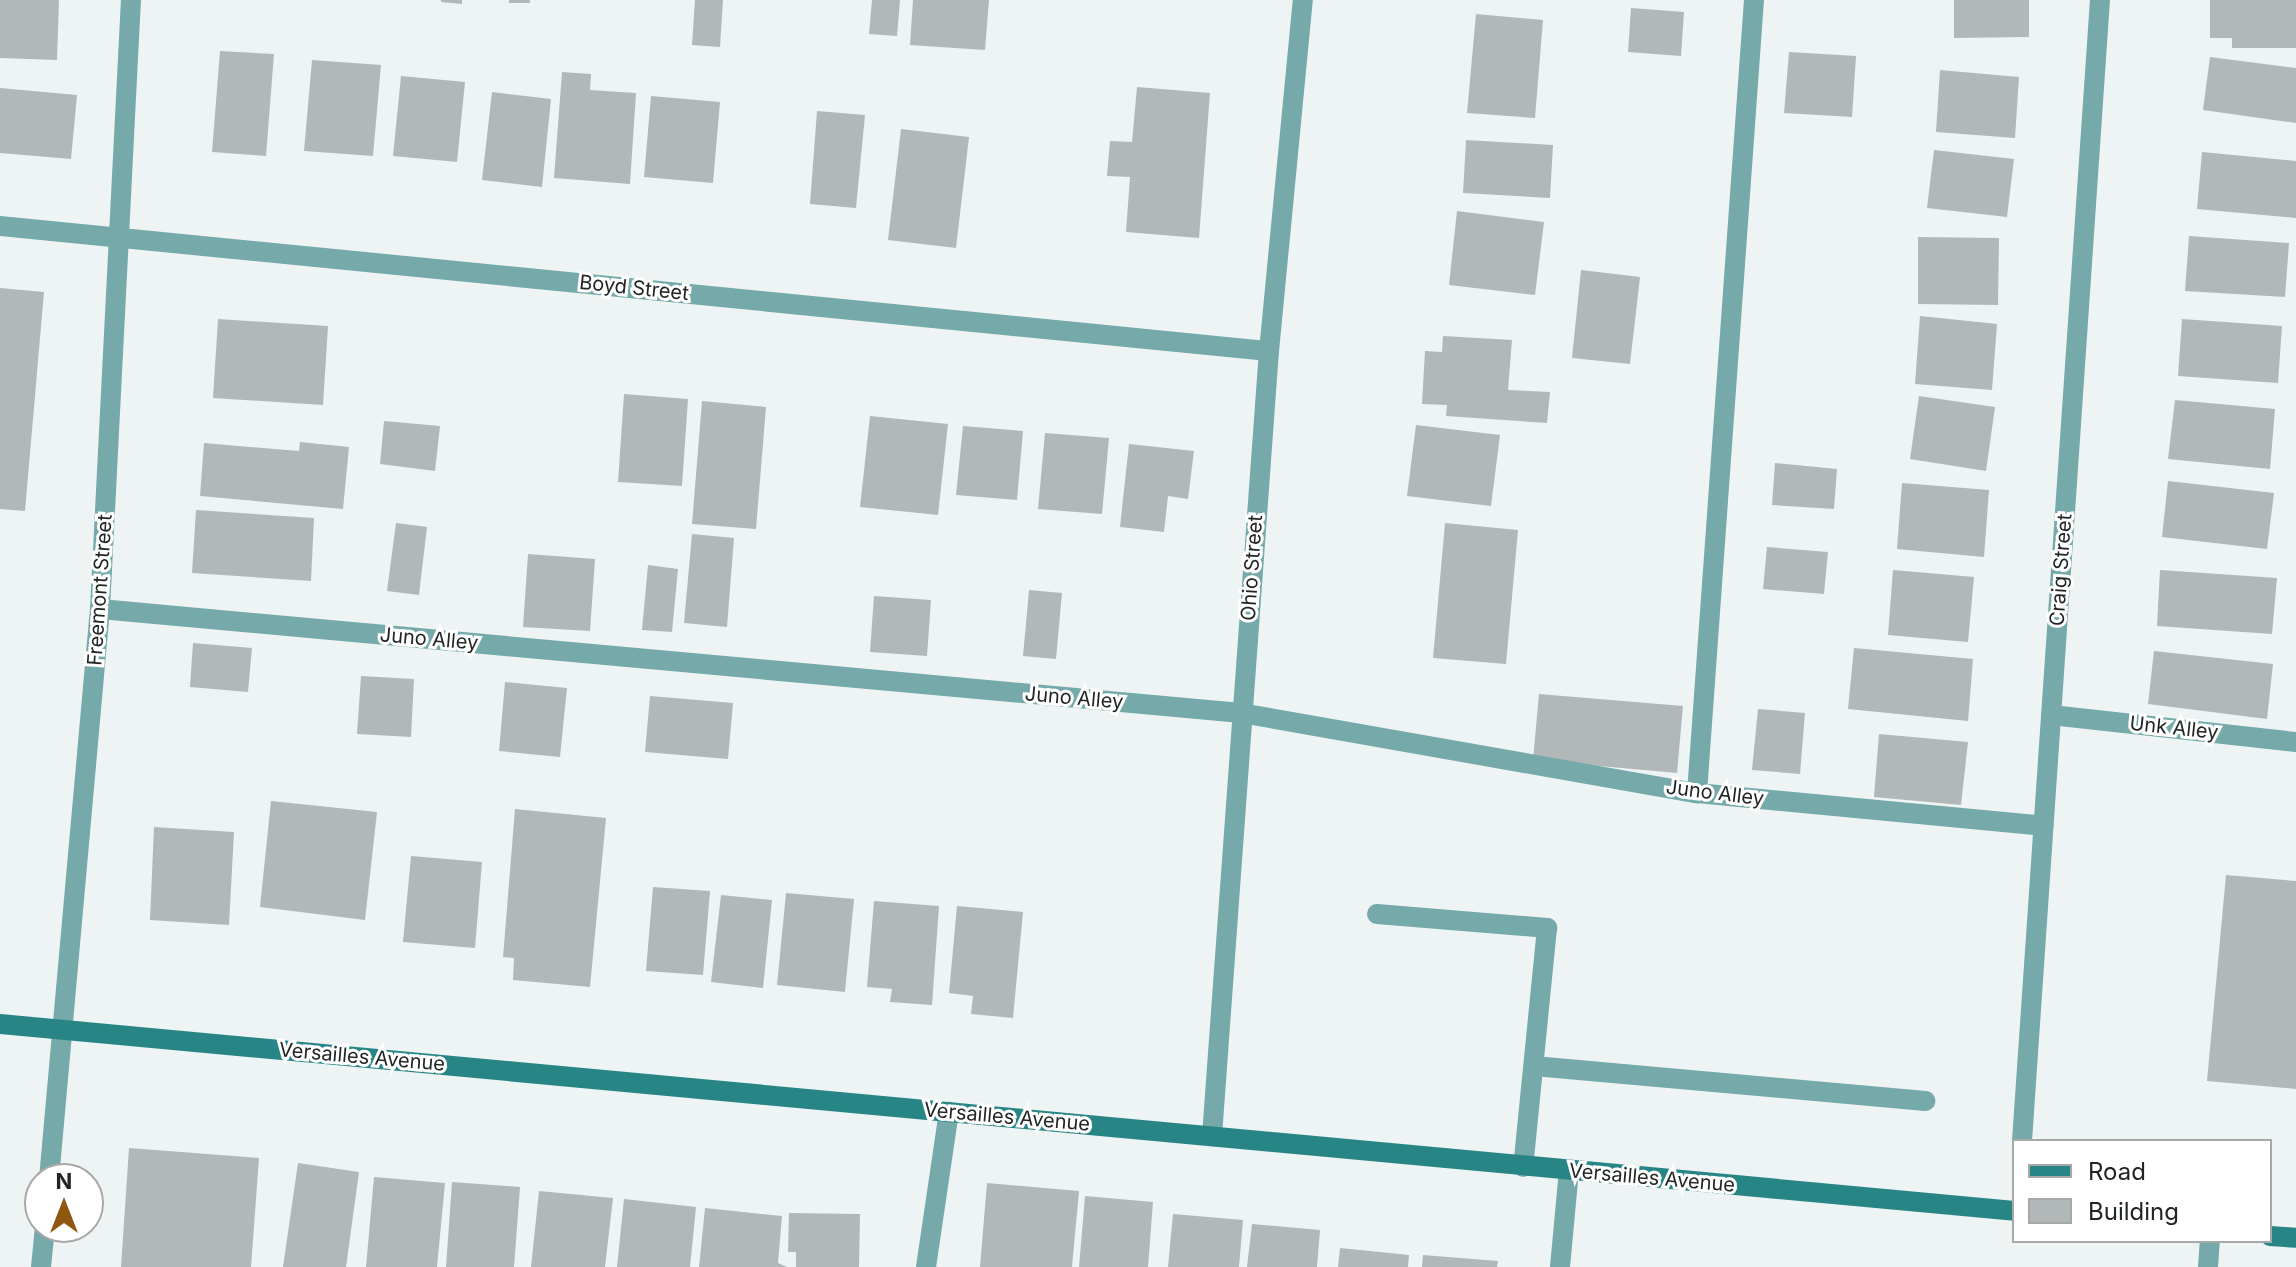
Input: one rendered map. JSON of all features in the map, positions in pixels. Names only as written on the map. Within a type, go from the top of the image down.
[{"type":"street","name":"Freemont Street","points":[[50,1163],[100,609],[124,238],[131,0]]},
{"type":"street","name":"Ohio Street","points":[[1212,1136],[1269,351],[1303,0]]},
{"type":"street","points":[[1697,793],[1754,0]]},
{"type":"street","name":"Craig Street","points":[[2022,1139],[2100,0]]},
{"type":"street","name":"Boyd Street","points":[[0,226],[1269,351]]},
{"type":"street","name":"Juno Alley","points":[[100,609],[1241,713],[1697,793],[2043,826]]},
{"type":"street","name":"Unk Alley","points":[[2051,715],[2296,742]]},
{"type":"street","points":[[1377,914],[1547,928],[1523,1167]]},
{"type":"street","name":"Versailles Avenue","points":[[0,1024],[2012,1211]]},
{"type":"street","points":[[1534,1066],[1925,1101]]},
{"type":"street","points":[[926,1267],[949,1112]]},
{"type":"street","points":[[1560,1267],[1569,1170]]},
{"type":"street","points":[[2272,1236],[2296,1238]]},
{"type":"street","points":[[41,1267],[43,1243]]},
{"type":"street","points":[[2208,1267],[2210,1243]]},
{"type":"building","points":[[0,0],[59,0],[57,60],[0,58]]},
{"type":"building","points":[[462,0],[462,4],[441,2]]},
{"type":"building","points":[[509,0],[530,0],[530,3],[509,3]]},
{"type":"building","points":[[695,0],[723,0],[720,47],[692,45]]},
{"type":"building","points":[[872,0],[900,0],[897,36],[869,34]]},
{"type":"building","points":[[913,0],[989,0],[985,50],[910,45]]},
{"type":"building","points":[[1954,0],[2029,0],[2029,37],[1954,38]]},
{"type":"building","points":[[2210,0],[2296,0],[2296,48],[2232,48],[2232,38],[2210,38]]},
{"type":"building","points":[[1631,8],[1684,12],[1681,56],[1628,52]]},
{"type":"building","points":[[1476,14],[1543,20],[1535,118],[1467,113]]},
{"type":"building","points":[[220,51],[274,54],[266,156],[212,152]]},
{"type":"building","points":[[1789,52],[1856,56],[1852,117],[1784,113]]},
{"type":"building","points":[[2210,57],[2296,68],[2296,123],[2203,110]]},
{"type":"building","points":[[312,60],[381,65],[373,156],[304,151]]},
{"type":"building","points":[[1940,70],[2019,77],[2015,138],[1936,132]]},
{"type":"building","points":[[562,72],[591,74],[590,90],[636,93],[630,184],[554,178]]},
{"type":"building","points":[[401,76],[465,82],[457,162],[393,156]]},
{"type":"building","points":[[1137,87],[1210,93],[1199,238],[1126,232],[1130,177],[1107,176],[1110,141],[1132,142]]},
{"type":"building","points":[[0,88],[77,95],[71,159],[0,153]]},
{"type":"building","points":[[492,92],[551,99],[542,187],[482,180]]},
{"type":"building","points":[[651,96],[720,102],[713,183],[644,177]]},
{"type":"building","points":[[817,111],[865,115],[856,208],[810,204]]},
{"type":"building","points":[[901,129],[969,137],[956,248],[888,240]]},
{"type":"building","points":[[1466,140],[1553,145],[1550,198],[1463,193]]},
{"type":"building","points":[[1934,150],[2014,159],[2007,217],[1927,208]]},
{"type":"building","points":[[2202,152],[2296,161],[2296,218],[2197,209]]},
{"type":"building","points":[[1457,211],[1544,222],[1535,295],[1449,285]]},
{"type":"building","points":[[2189,236],[2289,243],[2285,297],[2185,291]]},
{"type":"building","points":[[1918,237],[1999,238],[1998,305],[1918,304]]},
{"type":"building","points":[[1581,270],[1640,277],[1630,364],[1572,358]]},
{"type":"building","points":[[0,288],[44,292],[25,511],[0,509]]},
{"type":"building","points":[[1920,316],[1997,324],[1992,390],[1915,384]]},
{"type":"building","points":[[218,319],[328,326],[323,405],[213,398]]},
{"type":"building","points":[[2182,319],[2282,326],[2278,383],[2178,376]]},
{"type":"building","points":[[1443,336],[1512,340],[1508,390],[1550,392],[1547,423],[1446,416],[1447,405],[1422,404],[1425,351],[1442,352]]},
{"type":"building","points":[[624,394],[688,399],[682,486],[618,482]]},
{"type":"building","points":[[1919,396],[1995,407],[1986,471],[1910,459]]},
{"type":"building","points":[[2175,400],[2275,409],[2270,469],[2168,459]]},
{"type":"building","points":[[702,401],[766,407],[756,529],[692,524]]},
{"type":"building","points":[[870,416],[948,424],[938,515],[860,507]]},
{"type":"building","points":[[384,421],[440,426],[435,471],[380,464]]},
{"type":"building","points":[[1416,425],[1500,435],[1491,506],[1407,496]]},
{"type":"building","points":[[963,426],[1023,431],[1017,500],[956,495]]},
{"type":"building","points":[[1045,433],[1109,438],[1102,514],[1038,509]]},
{"type":"building","points":[[300,442],[349,447],[343,509],[200,496],[204,443],[299,451]]},
{"type":"building","points":[[1129,444],[1194,451],[1188,499],[1168,496],[1164,532],[1120,527]]},
{"type":"building","points":[[1775,463],[1837,469],[1834,509],[1772,505]]},
{"type":"building","points":[[2168,481],[2274,493],[2267,549],[2162,537]]},
{"type":"building","points":[[1902,483],[1989,490],[1984,557],[1897,549]]},
{"type":"building","points":[[196,510],[314,518],[311,581],[192,573]]},
{"type":"building","points":[[396,523],[427,527],[419,595],[387,591]]},
{"type":"building","points":[[1445,523],[1518,530],[1506,664],[1433,658]]},
{"type":"building","points":[[692,534],[734,538],[727,627],[684,623]]},
{"type":"building","points":[[1767,547],[1828,552],[1824,594],[1763,589]]},
{"type":"building","points":[[528,554],[595,559],[590,631],[523,627]]},
{"type":"building","points":[[648,565],[678,569],[672,632],[642,630]]},
{"type":"building","points":[[1893,570],[1974,577],[1968,642],[1888,635]]},
{"type":"building","points":[[2160,570],[2277,578],[2272,634],[2157,626]]},
{"type":"building","points":[[1029,590],[1062,593],[1056,659],[1023,656]]},
{"type":"building","points":[[874,596],[931,600],[927,656],[870,652]]},
{"type":"building","points":[[193,643],[252,648],[248,692],[190,687]]},
{"type":"building","points":[[1854,648],[1973,659],[1968,721],[1848,709]]},
{"type":"building","points":[[2154,651],[2273,664],[2267,719],[2148,704]]},
{"type":"building","points":[[361,676],[414,679],[411,737],[357,734]]},
{"type":"building","points":[[505,682],[567,688],[560,757],[499,751]]},
{"type":"building","points":[[1539,694],[1683,706],[1677,773],[1533,760]]},
{"type":"building","points":[[650,696],[733,703],[728,759],[645,752]]},
{"type":"building","points":[[1758,709],[1805,713],[1800,774],[1752,770]]},
{"type":"building","points":[[1879,734],[1968,742],[1961,805],[1874,797]]},
{"type":"building","points":[[271,801],[377,812],[365,920],[260,907]]},
{"type":"building","points":[[515,809],[606,818],[590,987],[513,980],[514,958],[503,957]]},
{"type":"building","points":[[154,827],[234,832],[229,925],[150,920]]},
{"type":"building","points":[[411,856],[482,862],[475,948],[403,942]]},
{"type":"building","points":[[2226,875],[2296,881],[2296,1089],[2207,1081]]},
{"type":"building","points":[[653,887],[710,891],[703,975],[646,971]]},
{"type":"building","points":[[786,893],[854,899],[845,992],[777,985]]},
{"type":"building","points":[[721,895],[772,900],[763,988],[711,982]]},
{"type":"building","points":[[874,901],[939,906],[932,1005],[890,1002],[892,989],[867,987]]},
{"type":"building","points":[[957,906],[1023,912],[1013,1018],[971,1014],[973,996],[949,993]]},
{"type":"building","points":[[129,1148],[259,1158],[251,1267],[121,1267]]},
{"type":"building","points":[[298,1163],[359,1172],[346,1267],[283,1267]]},
{"type":"building","points":[[374,1177],[445,1183],[437,1267],[366,1267]]},
{"type":"building","points":[[452,1182],[520,1187],[514,1267],[446,1267]]},
{"type":"building","points":[[987,1183],[1079,1191],[1072,1267],[980,1267]]},
{"type":"building","points":[[539,1191],[613,1198],[605,1267],[531,1267]]},
{"type":"building","points":[[1085,1196],[1153,1202],[1148,1267],[1079,1267]]},
{"type":"building","points":[[624,1199],[696,1207],[690,1267],[617,1267]]},
{"type":"building","points":[[705,1208],[782,1216],[778,1263],[787,1267],[699,1267]]},
{"type":"building","points":[[789,1213],[860,1214],[859,1267],[796,1267],[796,1252],[788,1252]]},
{"type":"building","points":[[1173,1214],[1243,1220],[1239,1267],[1168,1267]]},
{"type":"building","points":[[1252,1224],[1320,1230],[1317,1267],[1247,1267]]},
{"type":"building","points":[[1340,1248],[1409,1255],[1408,1267],[1338,1267]]},
{"type":"building","points":[[1423,1255],[1498,1261],[1497,1267],[1422,1267]]}]
